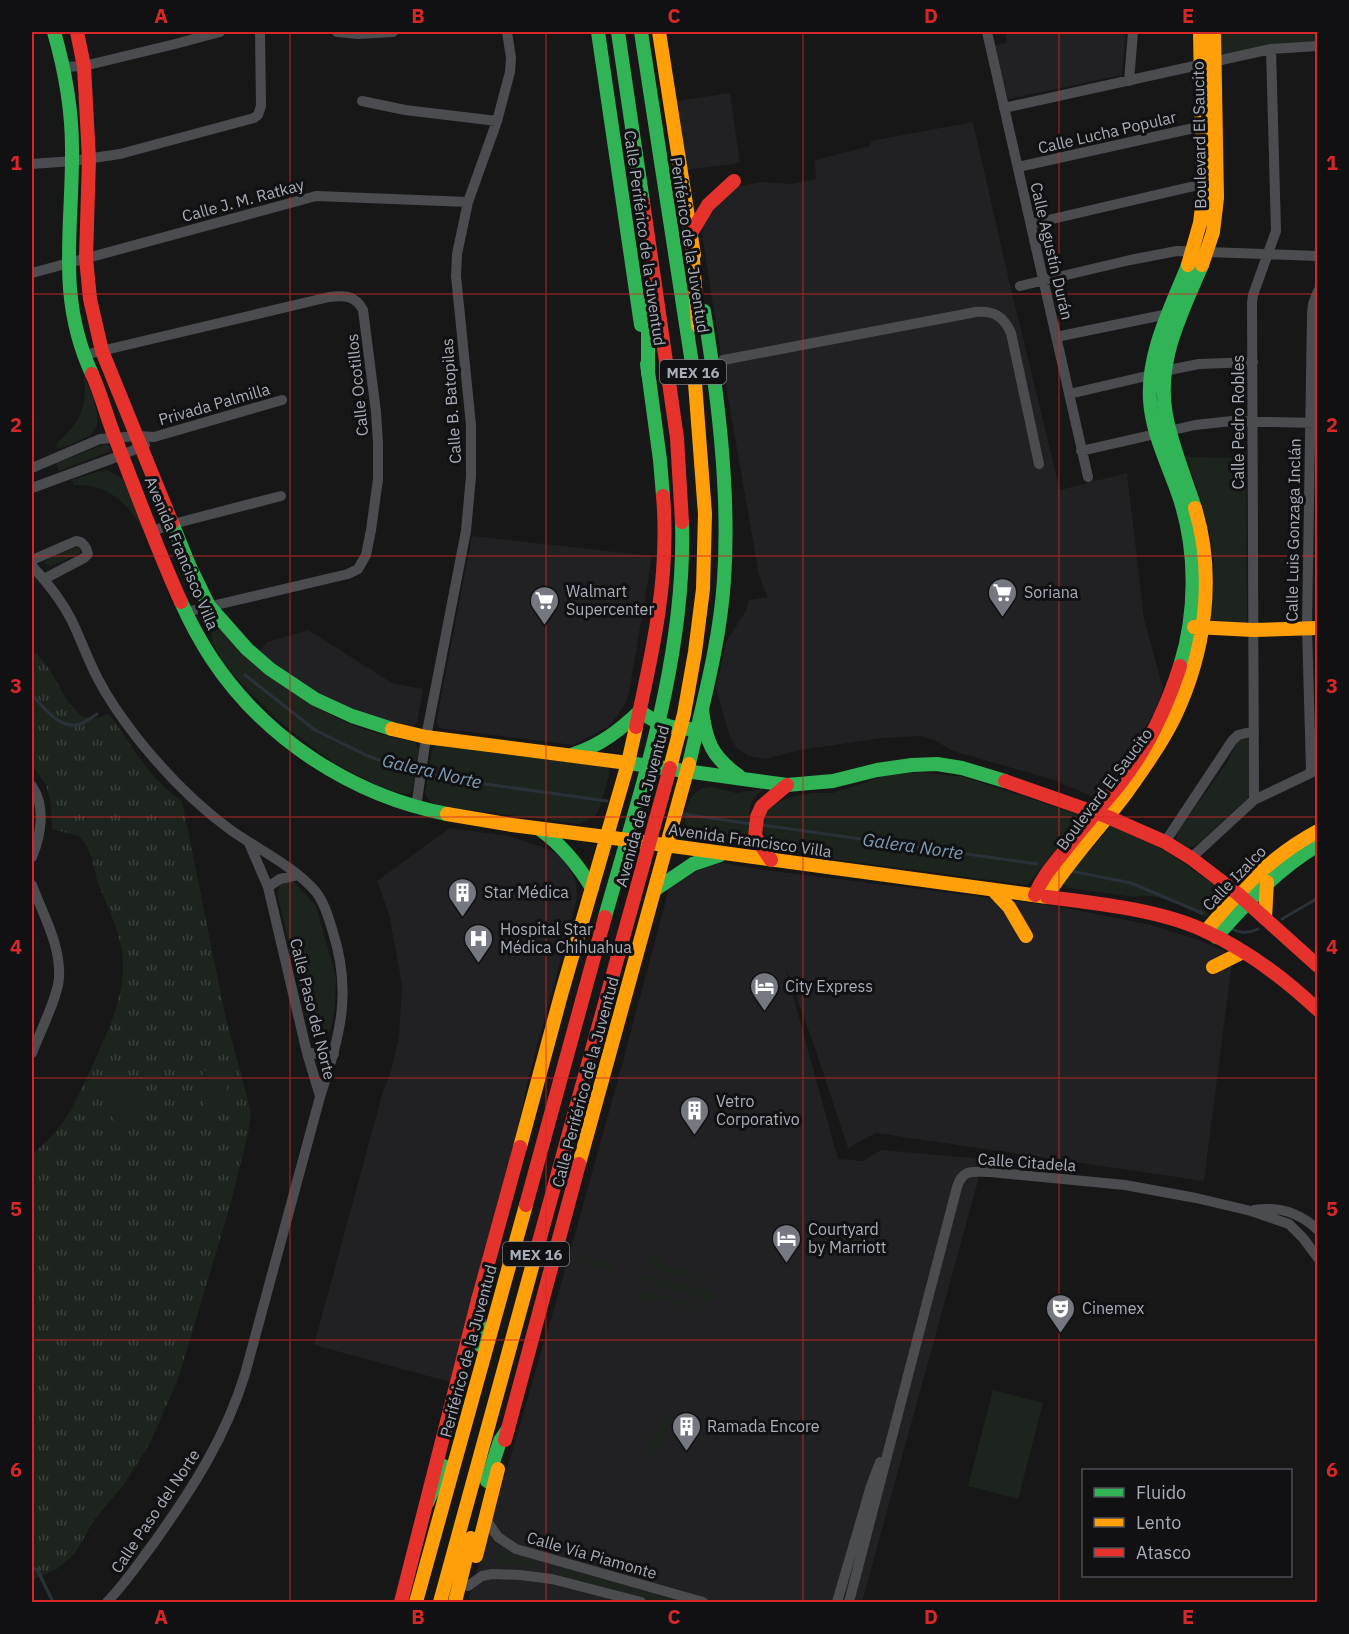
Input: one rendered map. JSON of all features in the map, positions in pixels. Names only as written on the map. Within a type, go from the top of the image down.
[{"type":"main road","name":"Avenida Francisco Villa","points":[[54,32],[64,67],[72,161],[69,285],[74,318],[84,356],[152,531],[198,635],[223,674],[240,695],[275,729],[318,763],[383,796],[416,808],[464,818],[1139,911],[1179,921],[1211,934],[1243,952],[1291,985],[1317,1010]]},
{"type":"main road","name":"Avenida Francisco Villa","points":[[77,32],[84,66],[89,159],[86,258],[90,298],[102,351],[189,565],[209,606],[247,649],[283,678],[338,711],[383,727],[426,737],[568,756],[787,785],[833,781],[891,767],[937,764],[962,768],[1101,815],[1165,842],[1191,858],[1242,898],[1317,966]]},
{"type":"main road","name":"Calle Periférico de la Juventud","points":[[401,1602],[478,1300],[576,942],[628,763],[652,656],[662,585],[665,518],[660,460],[598,32]]},
{"type":"main road","name":"MEX 16","points":[[618,32],[648,233]]},
{"type":"main road","name":"Periférico de la Juventud","points":[[641,32],[697,397],[704,490],[703,589],[684,714]]},
{"type":"main road","name":"Calle Periférico de la Juventud","points":[[463,1602],[559,1235],[687,771],[715,651],[722,608],[725,512],[712,361],[659,32]]},
{"type":"main road","name":"Boulevard El Saucito","points":[[1158,373],[1207,253],[1216,216],[1217,198],[1208,64],[1200,32]]},
{"type":"main road","name":"Boulevard El Saucito","points":[[1040,896],[1064,869],[1151,737],[1169,699],[1180,667],[1188,626],[1193,576],[1189,536],[1162,431],[1165,416],[1164,395],[1158,373],[1157,342],[1192,251],[1200,222],[1203,184],[1203,126],[1208,64],[1214,32]]},
{"type":"main road","points":[[697,397],[700,349],[691,241],[708,205],[734,181]]},
{"type":"main road","points":[[648,233],[648,374]]},
{"type":"main road","name":"Avenida de la Juventud","points":[[610,900],[661,710],[680,592],[682,492],[676,428],[648,233]]},
{"type":"main road","name":"Boulevard El Saucito","points":[[1101,815],[1150,761],[1172,725],[1195,667],[1203,629],[1207,578],[1204,544],[1194,503],[1162,431]]},
{"type":"main road","points":[[1188,626],[1203,629],[1253,630],[1312,628]]},
{"type":"main road","points":[[702,710],[704,731],[709,746],[720,762],[743,778]]},
{"type":"main road","points":[[568,756],[606,741],[640,711],[651,720],[661,724],[686,729],[698,726]]},
{"type":"main road","name":"Avenida de la Juventud","points":[[516,1328],[684,714]]},
{"type":"main road","points":[[771,860],[757,841],[756,824],[762,806],[787,785]]},
{"type":"main road","points":[[538,829],[554,838],[567,850],[592,888]]},
{"type":"main road","name":"Calle Izalco","points":[[1211,934],[1274,859],[1317,831]]},
{"type":"main road","name":"Calle Izalco","points":[[1242,898],[1268,882],[1298,856],[1317,845]]},
{"type":"main road","points":[[656,889],[693,864],[726,853]]},
{"type":"main road","points":[[576,942],[582,934],[596,888],[602,877],[618,870],[626,869],[635,872],[642,877],[646,892],[630,949],[630,958],[634,966]]},
{"type":"main road","points":[[1265,918],[1268,882]]},
{"type":"main road","points":[[993,890],[1016,916],[1026,936]]},
{"type":"main road","name":"Periférico de la Juventud","points":[[416,1602],[610,900]]},
{"type":"main road","points":[[1214,967],[1243,952]]},
{"type":"main road","points":[[478,1300],[481,1363]]},
{"type":"main road","points":[[445,1602],[515,1354],[516,1328]]},
{"type":"main road","name":"MEX 16","points":[[440,1602],[516,1328]]},
{"type":"main road","points":[[427,1503],[466,1421]]},
{"type":"main road","points":[[455,1602],[492,1464],[500,1441],[508,1429]]},
{"type":"street","points":[[64,67],[84,66],[220,32]]},
{"type":"street","points":[[32,164],[120,154],[249,120],[258,115],[261,106],[260,32]]},
{"type":"street","points":[[338,32],[358,34],[393,32]]},
{"type":"street","name":"Calle B. Batopilas","points":[[416,808],[426,737],[466,531],[471,476],[471,425],[456,276],[457,254],[468,202],[497,121],[510,72],[511,58],[507,32]]},
{"type":"street","name":"Calle Agustín Durán","points":[[987,32],[1088,477]]},
{"type":"street","points":[[1129,81],[1133,32]]},
{"type":"street","points":[[1004,108],[1271,49],[1317,46]]},
{"type":"street","name":"Calle Pedro Robles","points":[[1254,800],[1253,295],[1276,231],[1271,49]]},
{"type":"street","points":[[362,101],[405,110],[497,121]]},
{"type":"street","name":"Calle Lucha Popular","points":[[1018,167],[1203,126]]},
{"type":"street","points":[[1031,224],[1203,184]]},
{"type":"street","name":"Calle J. M. Ratkay","points":[[32,273],[316,196],[468,202]]},
{"type":"street","points":[[1020,286],[1177,251],[1317,256]]},
{"type":"street","name":"Calle Luis Gonzaga Inclán","points":[[1314,770],[1312,315],[1317,291]]},
{"type":"street","name":"Calle Ocotillos","points":[[84,356],[329,297],[355,298],[363,310],[376,412],[378,479],[369,543],[362,564],[348,574],[186,612]]},
{"type":"street","points":[[723,360],[976,312],[992,312],[1003,319],[1011,333],[1039,464]]},
{"type":"street","points":[[1056,337],[1168,314]]},
{"type":"street","points":[[1069,394],[1199,364],[1252,362]]},
{"type":"street","name":"Privada Palmilla","points":[[32,488],[122,455],[140,442],[154,437],[282,400]]},
{"type":"street","points":[[1081,451],[1195,424],[1253,421],[1314,423]]},
{"type":"street","points":[[32,468],[100,439],[115,438],[140,442]]},
{"type":"street","points":[[152,531],[281,496]]},
{"type":"street","points":[[32,560],[76,541],[86,547],[88,554],[84,558],[44,579]]},
{"type":"street","points":[[32,566],[44,579],[70,618],[97,678],[119,714],[157,762],[219,821],[297,874],[310,885],[323,902],[336,939],[342,969],[343,1008],[334,1054],[320,1096]]},
{"type":"street","points":[[1165,842],[1232,741],[1238,735],[1254,731]]},
{"type":"street","points":[[1191,858],[1254,800],[1314,770]]},
{"type":"street","points":[[32,786],[36,792],[41,813],[39,832],[32,857]]},
{"type":"street","name":"Calle Paso del Norte","points":[[107,1602],[122,1586],[189,1492],[228,1421],[245,1374],[320,1096],[307,1053],[268,887],[249,842]]},
{"type":"street","points":[[268,887],[280,879],[297,874]]},
{"type":"street","points":[[32,885],[53,938],[59,980],[32,1053]]},
{"type":"street","points":[[307,1053],[334,1054]]},
{"type":"street","name":"Calle Citadela","points":[[849,1602],[959,1179],[963,1175],[969,1172],[990,1172],[1125,1185],[1251,1211]]},
{"type":"street","points":[[1251,1211],[1269,1208],[1285,1211],[1303,1217],[1317,1230]]},
{"type":"street","points":[[1251,1211],[1289,1224],[1316,1252]]},
{"type":"street","name":"Calle Citadela","points":[[837,1602],[871,1486],[891,1437]]},
{"type":"street","name":"Calle Vía Piamonte","points":[[485,1518],[498,1537],[516,1549],[703,1602]]},
{"type":"street","name":"Calle Vía Piamonte","points":[[468,1586],[482,1576],[520,1575],[552,1579],[641,1602]]},
{"type":"shaded area","points":[[1005,32],[1126,32],[1122,75],[1008,99],[994,46],[1007,42]]},
{"type":"shaded area","points":[[730,93],[740,163],[687,170],[677,101]]},
{"type":"shaded area","points":[[973,122],[1060,490],[1127,473],[1144,619],[1163,688],[1156,710],[1105,791],[1095,798],[1054,780],[953,751],[936,741],[921,736],[881,738],[801,750],[765,759],[748,756],[736,747],[729,734],[716,688],[726,642],[746,611],[749,600],[768,597],[759,576],[721,356],[702,234],[703,221],[727,191],[740,186],[761,182],[790,184],[816,179],[815,160],[870,146],[871,141]]},
{"type":"shaded area","points":[[472,536],[652,556],[629,693],[623,708],[608,727],[573,745],[439,728],[436,723]]},
{"type":"shaded area","points":[[308,630],[392,683],[423,689],[417,722],[412,727],[405,727],[328,701],[258,654],[267,642]]},
{"type":"shaded area","points":[[450,828],[508,836],[551,850],[561,857],[570,869],[576,883],[577,899],[450,1382],[314,1345],[399,1036],[402,985],[389,914],[377,881]]},
{"type":"shaded area","points":[[724,863],[756,869],[1056,906],[1151,925],[1196,939],[1233,955],[1204,1181],[876,1133],[848,1148],[785,966],[838,1159],[863,1161],[881,1150],[984,1159],[862,1602],[468,1602],[560,1288],[669,889],[695,869]]},
{"type":"green space","points":[[1220,32],[1317,32],[1317,43],[1220,57]]},
{"type":"green space","points":[[84,376],[96,407],[95,430],[79,441],[58,449],[56,444],[76,422],[83,406]]},
{"type":"green space","points":[[106,444],[110,447],[110,451],[59,471],[56,463]]},
{"type":"green space","points":[[1185,457],[1246,458],[1247,626],[1210,624],[1214,565],[1210,534]]},
{"type":"green space","points":[[107,470],[122,478],[144,531],[131,511],[107,491],[86,485],[74,485],[72,480]]},
{"type":"green space","points":[[78,547],[81,550],[79,554],[51,566],[44,563],[47,559]]},
{"type":"green space","points":[[220,630],[312,705],[370,731],[415,742],[419,749],[411,793],[393,791],[350,771],[329,759],[290,730],[229,669],[213,642],[212,632]]},
{"type":"green space","points":[[32,649],[48,667],[67,700],[82,717],[96,718],[109,714],[160,783],[182,801],[225,1015],[251,1114],[230,1206],[178,1379],[150,1443],[125,1483],[94,1520],[75,1553],[57,1569],[32,1580],[32,1154],[51,1137],[66,1118],[78,1097],[114,1014],[122,983],[123,967],[118,934],[99,886],[89,851],[79,836],[52,829],[51,804],[46,785],[32,765]]},
{"type":"green space","points":[[1242,737],[1248,737],[1249,795],[1195,846],[1189,848],[1176,840],[1178,831],[1227,763],[1237,742]]},
{"type":"green space","points":[[437,745],[607,767],[610,772],[599,810],[595,816],[579,824],[440,806],[427,798],[425,793],[432,750]]},
{"type":"green space","points":[[919,772],[964,777],[1083,816],[1027,885],[810,856],[778,844],[764,832],[763,813],[770,806],[785,799],[814,793],[833,793],[884,776]]},
{"type":"green space","points":[[711,787],[736,793],[764,789],[755,797],[750,808],[750,849],[729,839],[695,833],[685,824],[685,815],[693,796],[703,788]]},
{"type":"green space","points":[[1111,826],[1164,850],[1229,895],[1205,917],[1161,898],[1134,897],[1069,888],[1064,885],[1064,880]]},
{"type":"green space","points":[[291,881],[316,906],[336,977],[335,1007],[331,1028],[326,1035],[311,1033],[277,894],[281,884]]},
{"type":"green space","points":[[212,1069],[220,1070],[227,1089],[227,1102],[221,1113],[215,1116],[207,1114],[204,1109],[205,1096],[201,1086],[203,1072]]},
{"type":"green space","points":[[116,1076],[128,1079],[143,1100],[147,1110],[140,1116],[129,1117],[119,1122],[114,1120],[109,1113],[111,1107],[107,1091],[112,1079]]},
{"type":"green space","points":[[650,1255],[667,1266],[713,1277],[713,1279],[666,1273],[652,1267],[647,1256]]},
{"type":"green space","points":[[578,1256],[613,1266],[612,1271],[576,1262]]},
{"type":"green space","points":[[643,1276],[715,1292],[712,1302],[646,1281]]},
{"type":"green space","points":[[647,1291],[706,1309],[686,1307],[660,1300],[637,1300],[641,1292]]},
{"type":"green space","points":[[993,1390],[1043,1403],[1018,1499],[968,1486]]},
{"type":"green space","points":[[671,1411],[672,1414],[661,1445],[646,1454],[656,1431]]},
{"type":"green space","points":[[498,1548],[513,1556],[538,1562],[540,1565],[538,1568],[515,1564],[494,1565]]},
{"type":"green space","points":[[567,1569],[682,1602],[659,1602],[590,1586],[559,1573]]},
{"type":"waterway","name":"Galera Norte","points":[[245,675],[315,730],[368,756],[393,765],[450,779],[607,801]]},
{"type":"waterway","name":"Galera Norte","points":[[32,695],[53,717],[66,724],[80,724],[97,714]]},
{"type":"waterway","name":"Galera Norte","points":[[683,814],[752,824]]},
{"type":"waterway","name":"Galera Norte","points":[[762,825],[1037,864]]},
{"type":"waterway","name":"Galera Norte","points":[[1071,871],[1131,883],[1202,913]]},
{"type":"waterway","name":"Galera Norte","points":[[1282,919],[1318,898]]},
{"type":"waterway","name":"Galera Norte","points":[[1230,928],[1244,932],[1258,929]]},
{"type":"waterway","points":[[32,1569],[37,1569],[53,1602]]},
{"type":"traffic: fast","points":[[54,32],[67,90],[72,134],[70,290],[81,346],[92,374]]},
{"type":"traffic: fast","points":[[598,32],[641,325]]},
{"type":"traffic: fast","points":[[618,32],[643,202]]},
{"type":"traffic: fast","points":[[641,32],[695,383]]},
{"type":"traffic: fast","points":[[1180,666],[1190,624],[1192,559],[1185,516],[1151,412],[1150,382],[1156,348],[1188,265]]},
{"type":"traffic: fast","points":[[1195,508],[1166,415],[1164,376],[1172,338],[1202,265]]},
{"type":"traffic: fast","points":[[648,305],[648,374]]},
{"type":"traffic: fast","points":[[689,764],[719,626],[724,580],[725,513],[722,445],[704,311]]},
{"type":"traffic: fast","points":[[647,364],[663,496]]},
{"type":"traffic: fast","points":[[605,917],[646,771],[669,673],[677,623],[682,522]]},
{"type":"traffic: fast","points":[[172,523],[209,606],[247,649],[270,669],[315,699],[352,716],[392,729]]},
{"type":"traffic: fast","points":[[181,602],[203,645],[233,688],[285,738],[314,760],[345,778],[378,793],[447,814]]},
{"type":"traffic: fast","points":[[702,710],[708,740],[712,748],[722,762],[739,776]]},
{"type":"traffic: fast","points":[[574,754],[610,736],[640,711],[664,724],[690,729]]},
{"type":"traffic: fast","points":[[628,763],[787,785],[833,781],[877,770],[912,765],[937,764],[962,768],[1005,781]]},
{"type":"traffic: fast","points":[[541,830],[570,856],[592,888]]},
{"type":"traffic: fast","points":[[1216,937],[1264,887],[1303,854],[1318,845]]},
{"type":"traffic: fast","points":[[656,889],[693,864],[720,855]]},
{"type":"traffic: fast","points":[[478,1300],[480,1345]]},
{"type":"traffic: fast","points":[[487,1481],[500,1441],[508,1429]]},
{"type":"traffic: fast","points":[[427,1503],[444,1466]]},
{"type":"traffic: slow","points":[[659,32],[694,255]]},
{"type":"traffic: slow","points":[[1188,265],[1200,223],[1203,198],[1200,32]]},
{"type":"traffic: slow","points":[[1202,265],[1213,232],[1217,198],[1214,32]]},
{"type":"traffic: slow","points":[[692,246],[698,326]]},
{"type":"traffic: slow","points":[[670,768],[684,714],[703,589],[705,514],[695,383]]},
{"type":"traffic: slow","points":[[1046,897],[1146,765],[1169,728],[1185,693],[1200,641],[1206,587],[1205,560],[1195,508]]},
{"type":"traffic: slow","points":[[1194,627],[1253,630],[1318,628]]},
{"type":"traffic: slow","points":[[520,1147],[628,763],[636,727]]},
{"type":"traffic: slow","points":[[392,729],[426,737],[628,763]]},
{"type":"traffic: slow","points":[[579,1164],[689,764]]},
{"type":"traffic: slow","points":[[447,814],[606,837]]},
{"type":"traffic: slow","points":[[1206,931],[1257,875],[1285,852],[1318,831]]},
{"type":"traffic: slow","points":[[606,837],[1047,897]]},
{"type":"traffic: slow","points":[[1265,918],[1267,882]]},
{"type":"traffic: slow","points":[[993,890],[1009,907],[1026,936]]},
{"type":"traffic: slow","points":[[1213,967],[1243,952]]},
{"type":"traffic: slow","points":[[416,1602],[526,1205]]},
{"type":"traffic: slow","points":[[440,1602],[538,1245]]},
{"type":"traffic: slow","points":[[476,1556],[498,1469]]},
{"type":"traffic: slow","points":[[455,1602],[471,1538]]},
{"type":"traffic: jam","points":[[77,32],[84,66],[89,159],[86,258],[90,299],[102,351],[172,523]]},
{"type":"traffic: jam","points":[[690,235],[708,205],[734,181]]},
{"type":"traffic: jam","points":[[643,202],[677,438],[682,522]]},
{"type":"traffic: jam","points":[[92,374],[146,519],[181,602]]},
{"type":"traffic: jam","points":[[636,727],[654,641],[662,583],[665,525],[663,496]]},
{"type":"traffic: jam","points":[[1035,895],[1049,871],[1138,758],[1162,713],[1180,666]]},
{"type":"traffic: jam","points":[[538,1245],[670,768]]},
{"type":"traffic: jam","points":[[1005,781],[1108,817],[1165,842],[1191,858],[1238,894],[1318,966]]},
{"type":"traffic: jam","points":[[771,860],[755,836],[757,817],[762,806],[787,785]]},
{"type":"traffic: jam","points":[[1047,897],[1148,913],[1205,931],[1265,966],[1318,1010]]},
{"type":"traffic: jam","points":[[526,1205],[605,917]]},
{"type":"traffic: jam","points":[[401,1602],[478,1300],[520,1147]]},
{"type":"traffic: jam","points":[[505,1440],[579,1164]]},
{"type":"place","name":"Soriana","points":[[1003,618]]},
{"type":"place","name":"Walmart Supercenter","points":[[545,626]]},
{"type":"place","name":"Star Médica","points":[[463,918]]},
{"type":"place","name":"Hospital Star Médica Chihuahua","points":[[479,964]]},
{"type":"place","name":"City Express","points":[[764,1012]]},
{"type":"place","name":"Vetro Corporativo","points":[[695,1136]]},
{"type":"place","name":"Courtyard by Marriott","points":[[787,1264]]},
{"type":"place","name":"Cinemex","points":[[1061,1334]]},
{"type":"place","name":"Ramada Encore","points":[[686,1452]]}]
